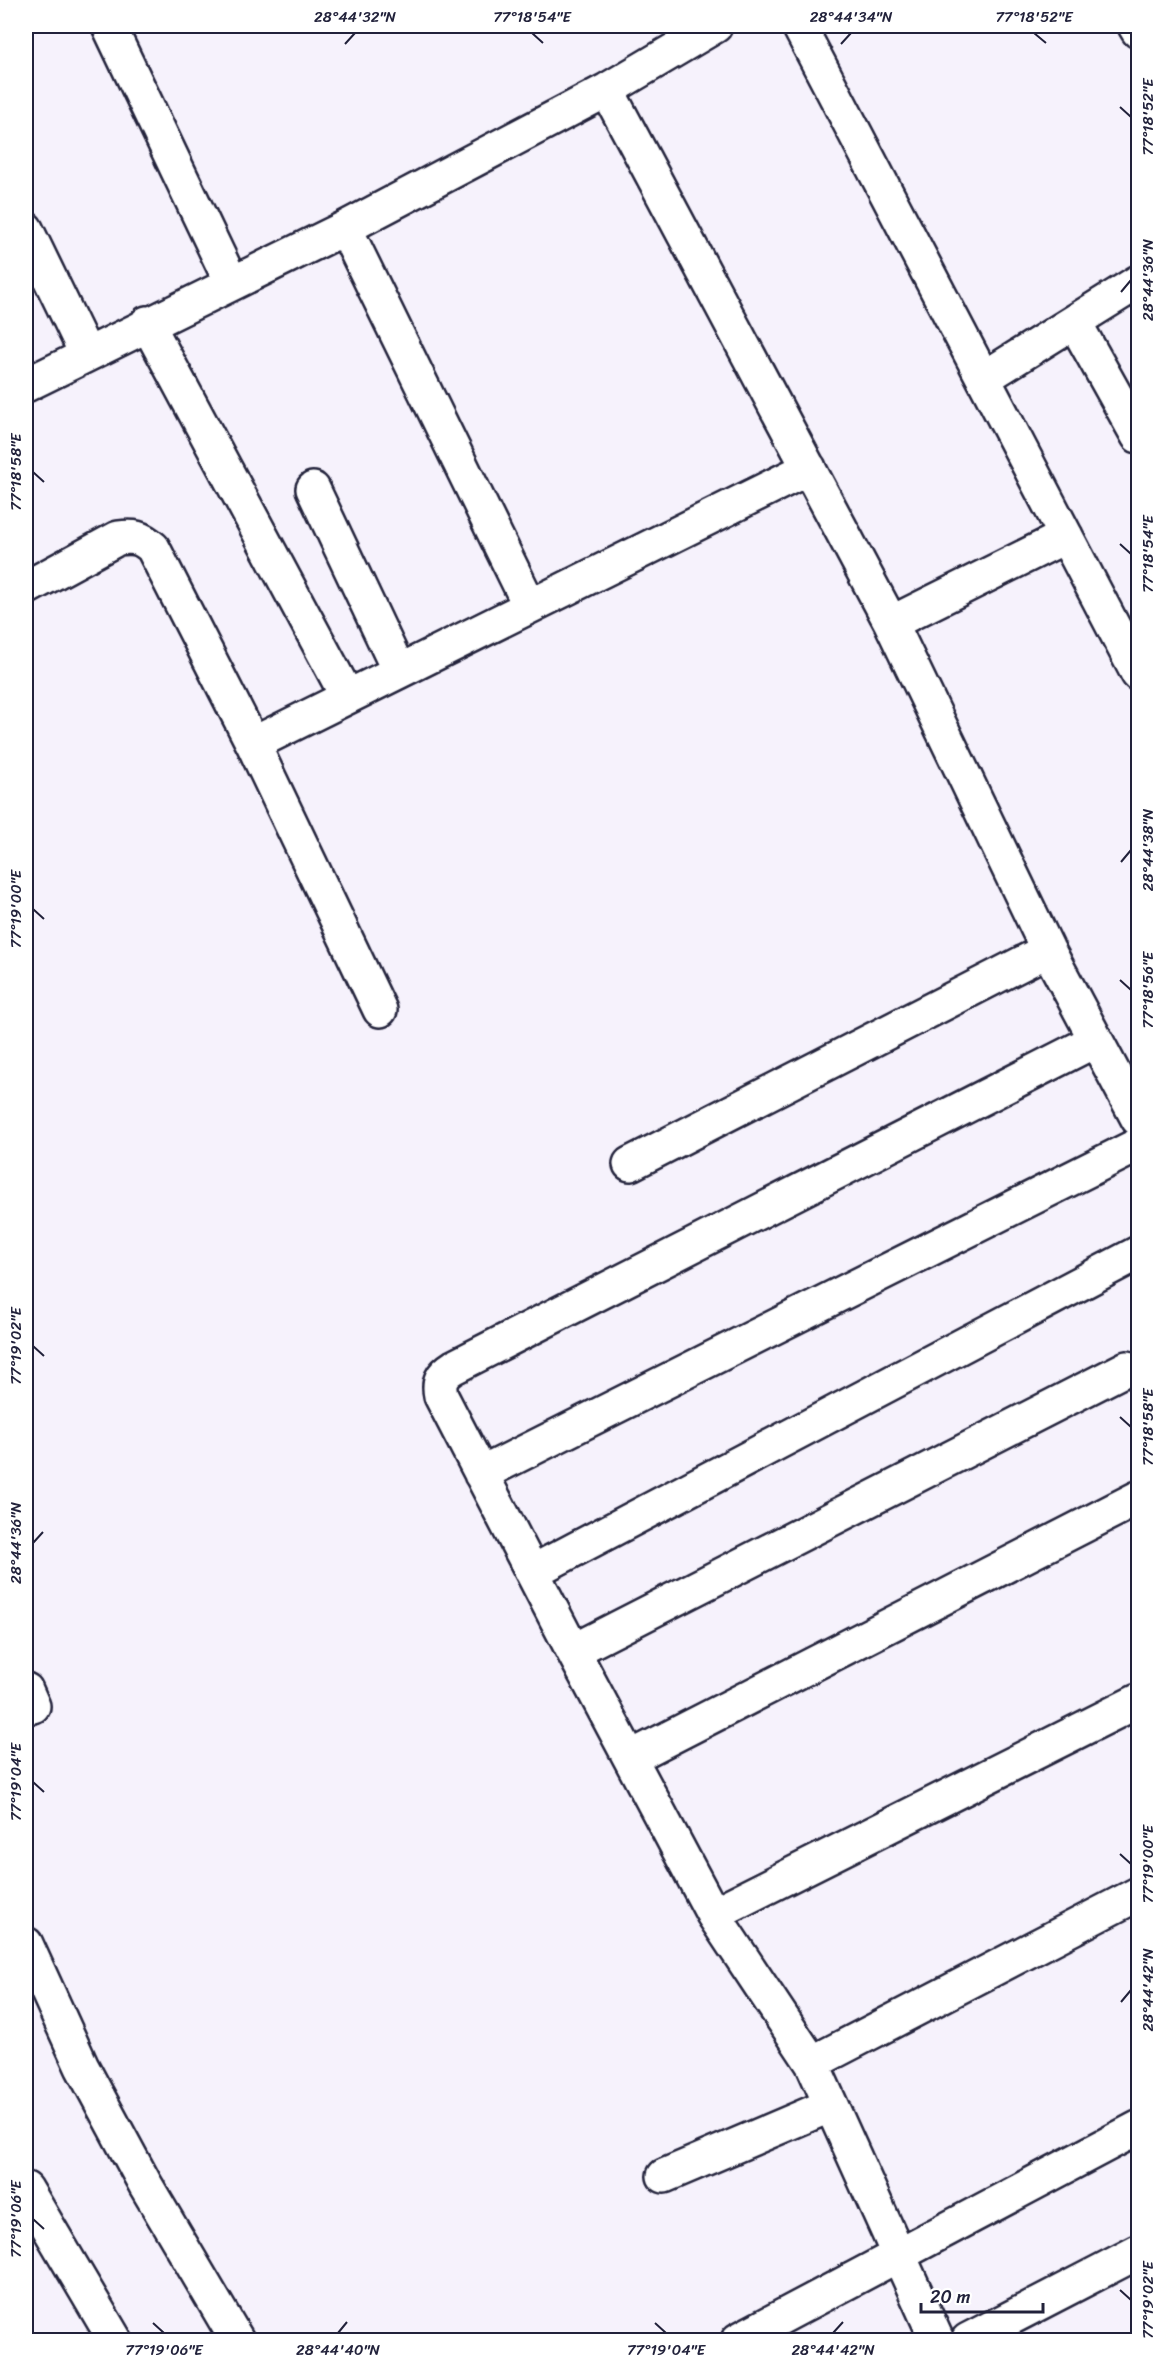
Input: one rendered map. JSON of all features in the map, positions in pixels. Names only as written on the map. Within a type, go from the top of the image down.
[{"type":"street","points":[[109,26],[231,282]]},
{"type":"street","points":[[26,385],[147,323],[345,228],[607,90],[715,26]]},
{"type":"street","points":[[800,26],[1138,674]]},
{"type":"street","points":[[1135,26],[1138,31]]},
{"type":"street","points":[[607,90],[891,623],[1048,950],[1138,1119]]},
{"type":"street","points":[[345,228],[530,606]]},
{"type":"street","points":[[26,229],[86,354]]},
{"type":"street","points":[[984,378],[1138,282]]},
{"type":"street","points":[[147,323],[347,696]]},
{"type":"street","points":[[1075,323],[1138,436]]},
{"type":"street","points":[[253,744],[809,468]]},
{"type":"street","points":[[313,489],[399,671]]},
{"type":"street","points":[[26,588],[118,537],[134,536],[144,540],[153,548],[253,744],[380,1010]]},
{"type":"street","points":[[891,623],[1066,536]]},
{"type":"street","points":[[630,1164],[1048,950]]},
{"type":"street","points":[[937,2340],[812,2063],[713,1914],[481,1474],[441,1396],[438,1384],[444,1373],[1096,1040]]},
{"type":"street","points":[[481,1474],[1138,1145]]},
{"type":"street","points":[[532,1572],[1138,1253]]},
{"type":"street","points":[[573,1651],[1127,1368]]},
{"type":"street","points":[[630,1758],[1138,1498]]},
{"type":"street","points":[[713,1914],[1138,1701]]},
{"type":"street","points":[[812,2063],[1138,1894]]},
{"type":"street","points":[[26,1944],[82,2067],[145,2184],[237,2340]]},
{"type":"street","points":[[664,2176],[831,2105]]},
{"type":"street","points":[[739,2340],[1138,2128]]},
{"type":"street","points":[[26,2189],[115,2340]]},
{"type":"street","points":[[968,2340],[1138,2252]]}]
